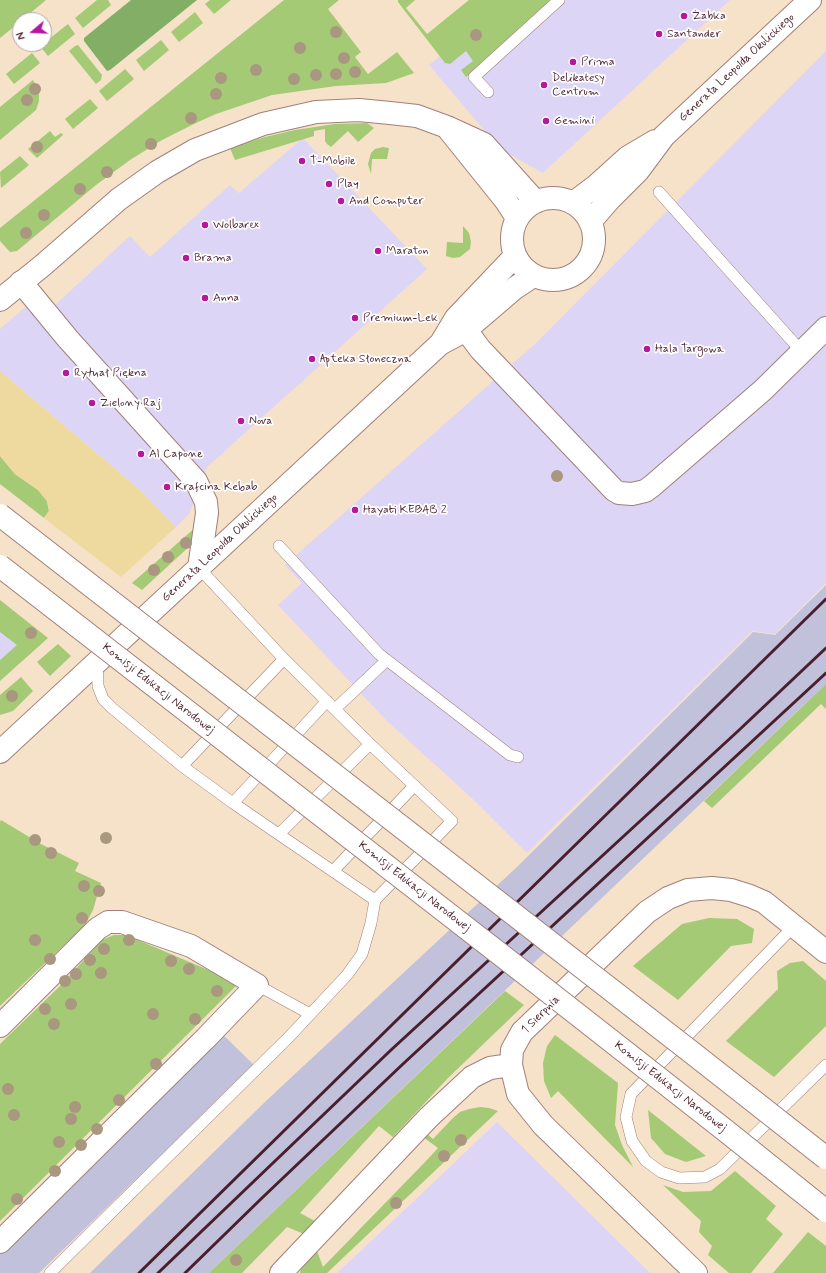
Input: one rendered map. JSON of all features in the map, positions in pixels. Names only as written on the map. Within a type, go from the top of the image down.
[{"type":"street","name":"Generała Leopolda Okulickiego","points":[[590,222],[638,171],[664,136],[810,0]]},
{"type":"street","points":[[0,300],[119,199],[157,172],[195,150],[263,124],[316,112],[359,110],[417,116],[447,127],[484,144],[536,202]]},
{"type":"street","points":[[447,127],[506,201],[517,218]]},
{"type":"street","name":"Generała Leopolda Okulickiego","points":[[573,203],[597,185],[628,157],[664,136]]},
{"type":"street","points":[[548,198],[561,199],[573,203],[583,211],[590,222],[594,236],[593,249],[588,261],[580,271],[570,277],[557,281],[545,280],[533,276],[522,267],[515,256],[512,243],[512,231],[517,218],[525,208],[548,198]]},
{"type":"street","name":"Generała Leopolda Okulickiego","points":[[440,344],[456,318],[515,256]]},
{"type":"street","name":"Generała Leopolda Okulickiego","points":[[0,752],[440,344],[466,330],[515,288],[533,276]]},
{"type":"street","points":[[21,282],[68,339],[196,481],[206,502],[205,529],[199,568]]},
{"type":"street","points":[[466,330],[480,349],[614,490],[625,494],[639,493],[652,486],[763,390],[826,328]]},
{"type":"street","points":[[0,515],[826,1158]]},
{"type":"street","name":"Komisji Edukacji Narodowej","points":[[0,566],[530,977],[826,1211]]},
{"type":"street","name":"1 Sierpnia","points":[[511,1065],[512,1050],[522,1032],[647,912],[668,898],[688,890],[712,888],[731,890],[764,902],[826,952]]},
{"type":"street","points":[[0,1026],[79,949],[97,929],[108,922],[122,922],[190,946],[257,985],[206,1038],[0,1242]]},
{"type":"street","points":[[281,1273],[429,1117],[472,1076],[490,1068],[511,1065],[518,1094],[543,1125],[696,1273]]},
{"type":"lane","points":[[488,92],[474,76],[559,0]]},
{"type":"lane","points":[[659,192],[802,352]]},
{"type":"lane","points":[[279,546],[374,649],[510,755],[518,757]]},
{"type":"lane","points":[[50,1273],[289,1037],[351,971],[362,954],[371,923],[375,900],[452,821],[370,744],[284,659],[199,568]]},
{"type":"lane","points":[[182,766],[284,659]]},
{"type":"lane","points":[[335,709],[387,660]]},
{"type":"lane","points":[[97,662],[98,686],[103,699],[182,766],[233,803],[375,900]]},
{"type":"lane","points":[[233,803],[327,701]]},
{"type":"lane","points":[[279,834],[370,744]]},
{"type":"lane","points":[[333,871],[414,786]]},
{"type":"lane","points":[[794,926],[631,1094],[626,1117],[632,1141],[646,1161],[661,1172],[679,1178],[705,1177],[720,1169],[826,1065]]},
{"type":"lane","points":[[257,985],[310,1014]]},
{"type":"shaded area","points":[[509,0],[730,0],[543,173],[500,149],[429,65]]},
{"type":"shaded area","points":[[826,51],[826,583],[775,634],[752,631],[527,853],[476,802],[386,720],[278,605],[302,583],[285,565],[535,344]]},
{"type":"shaded area","points":[[303,138],[427,269],[207,467],[189,514],[176,527],[141,491],[0,371],[0,329],[31,302],[43,316],[130,236],[150,257],[230,185],[239,193]]},
{"type":"shaded area","points":[[826,585],[826,684],[209,1273],[90,1273],[267,1100],[517,867],[753,632],[775,635]]},
{"type":"shaded area","points":[[0,620],[28,641],[0,680]]},
{"type":"shaded area","points":[[219,1031],[254,1065],[39,1273],[0,1273],[0,1250]]},
{"type":"shaded area","points":[[497,1122],[650,1273],[337,1273],[414,1201]]},
{"type":"green space","points":[[0,0],[46,0],[32,12],[12,12],[12,28],[0,38]]},
{"type":"green space","points":[[97,0],[108,0],[111,5],[83,28],[75,18]]},
{"type":"green space","points":[[131,0],[197,0],[107,71],[84,41],[84,38]]},
{"type":"green space","points":[[210,0],[231,0],[214,14],[205,4]]},
{"type":"green space","points":[[284,0],[339,0],[328,9],[361,52],[355,57],[368,74],[397,52],[414,73],[386,83],[336,86],[272,95],[216,114],[162,140],[130,160],[96,185],[17,251],[10,252],[0,241],[0,228]]},
{"type":"green space","points":[[398,0],[415,0],[406,8],[427,34],[469,0],[553,0],[466,77],[461,70],[473,61],[466,51],[450,64],[445,63]]},
{"type":"green space","points":[[195,12],[203,23],[179,42],[171,32]]},
{"type":"green space","points":[[68,24],[75,34],[48,56],[45,52],[52,52],[52,37]]},
{"type":"green space","points":[[161,40],[169,50],[144,71],[136,60]]},
{"type":"green space","points":[[78,45],[102,75],[101,80],[96,84],[69,51]]},
{"type":"green space","points":[[32,53],[40,63],[14,84],[6,74]]},
{"type":"green space","points":[[125,69],[134,79],[107,101],[99,91]]},
{"type":"green space","points":[[33,80],[39,95],[36,110],[0,140],[0,107]]},
{"type":"green space","points":[[90,99],[98,108],[73,129],[65,119]]},
{"type":"green space","points":[[367,123],[374,128],[358,142],[348,131],[331,147],[325,141],[325,129],[314,131],[314,136],[235,160],[230,148],[265,137],[295,130],[335,124]]},
{"type":"green space","points":[[50,131],[55,137],[61,133],[63,135],[37,158],[28,149]]},
{"type":"green space","points":[[383,147],[389,148],[387,159],[372,159],[371,174],[368,164],[371,153],[375,149]]},
{"type":"green space","points":[[20,156],[29,165],[1,188],[0,172]]},
{"type":"green space","points":[[463,226],[469,233],[471,242],[470,249],[460,257],[453,258],[446,256],[447,242],[463,243]]},
{"type":"green space","points":[[0,456],[15,474],[38,490],[47,501],[49,511],[44,518],[0,484]]},
{"type":"green space","points":[[196,527],[192,544],[142,590],[132,583]]},
{"type":"green space","points":[[0,600],[48,638],[0,681],[0,660],[17,645],[0,632]]},
{"type":"green space","points":[[58,644],[71,656],[50,676],[37,662]]},
{"type":"green space","points":[[21,677],[33,691],[13,711],[0,715],[0,695]]},
{"type":"green space","points":[[826,684],[826,709],[821,704],[712,808],[704,801]]},
{"type":"green space","points":[[1,820],[41,844],[79,863],[75,871],[101,883],[93,910],[85,925],[0,1006],[0,822]]},
{"type":"green space","points":[[709,918],[737,919],[754,929],[752,943],[731,946],[678,1000],[633,966],[682,924]]},
{"type":"green space","points":[[114,935],[126,935],[239,983],[0,1221],[0,1044],[60,986],[102,940]]},
{"type":"green space","points":[[803,961],[826,981],[826,1026],[774,1077],[726,1041],[778,989],[777,971],[790,963]]},
{"type":"green space","points":[[505,991],[524,1005],[448,1078],[393,1137],[379,1126],[300,1213],[315,1221],[304,1234],[287,1227],[242,1273],[209,1273]]},
{"type":"green space","points":[[555,1035],[618,1083],[615,1125],[622,1145],[633,1167],[558,1091],[551,1098],[544,1081],[543,1063],[547,1046]]},
{"type":"green space","points":[[480,1107],[498,1111],[327,1273],[300,1273],[301,1268],[317,1251],[323,1267],[438,1148],[423,1137],[426,1133],[433,1139],[460,1112]]},
{"type":"green space","points":[[648,1110],[706,1156],[686,1162],[665,1154],[651,1138]]},
{"type":"green space","points":[[735,1171],[776,1206],[766,1219],[783,1234],[751,1273],[729,1273],[708,1255],[712,1246],[699,1232],[701,1221],[663,1185],[683,1192],[711,1191]]},
{"type":"green space","points":[[808,1232],[826,1246],[826,1273],[773,1273]]},
{"type":"sand","points":[[0,371],[141,491],[176,527],[121,577],[44,518],[49,511],[47,501],[38,490],[15,474],[0,456]]},
{"type":"railway","points":[[139,1273],[826,599]]},
{"type":"railway","points":[[158,1273],[391,1050],[737,732],[826,648]]},
{"type":"railway","points":[[185,1273],[404,1063],[826,673]]},
{"type":"place","name":"Żabka","points":[[684,16]]},
{"type":"place","name":"Santander","points":[[659,34]]},
{"type":"place","name":"Prima","points":[[573,62]]},
{"type":"place","name":"Delikatesy Centrum","points":[[544,85]]},
{"type":"place","name":"Gemini","points":[[546,121]]},
{"type":"place","name":"T-Mobile","points":[[302,161]]},
{"type":"place","name":"Play","points":[[329,184]]},
{"type":"place","name":"And Computer","points":[[341,201]]},
{"type":"place","name":"Wolbarex","points":[[205,225]]},
{"type":"place","name":"Maraton","points":[[378,251]]},
{"type":"place","name":"Brama","points":[[186,258]]},
{"type":"place","name":"Anna","points":[[205,298]]},
{"type":"place","name":"Premium-Lek","points":[[355,318]]},
{"type":"place","name":"Hala Targowa","points":[[647,349]]},
{"type":"place","name":"Apteka Słoneczna","points":[[312,359]]},
{"type":"place","name":"Rytuał Piękna","points":[[66,373]]},
{"type":"place","name":"Zielony Raj","points":[[92,403]]},
{"type":"place","name":"Nova","points":[[241,421]]},
{"type":"place","name":"Al Capone","points":[[141,454]]},
{"type":"place","name":"Krafcina Kebab","points":[[167,487]]},
{"type":"place","name":"Hayati KEBAB 2","points":[[355,510]]}]
